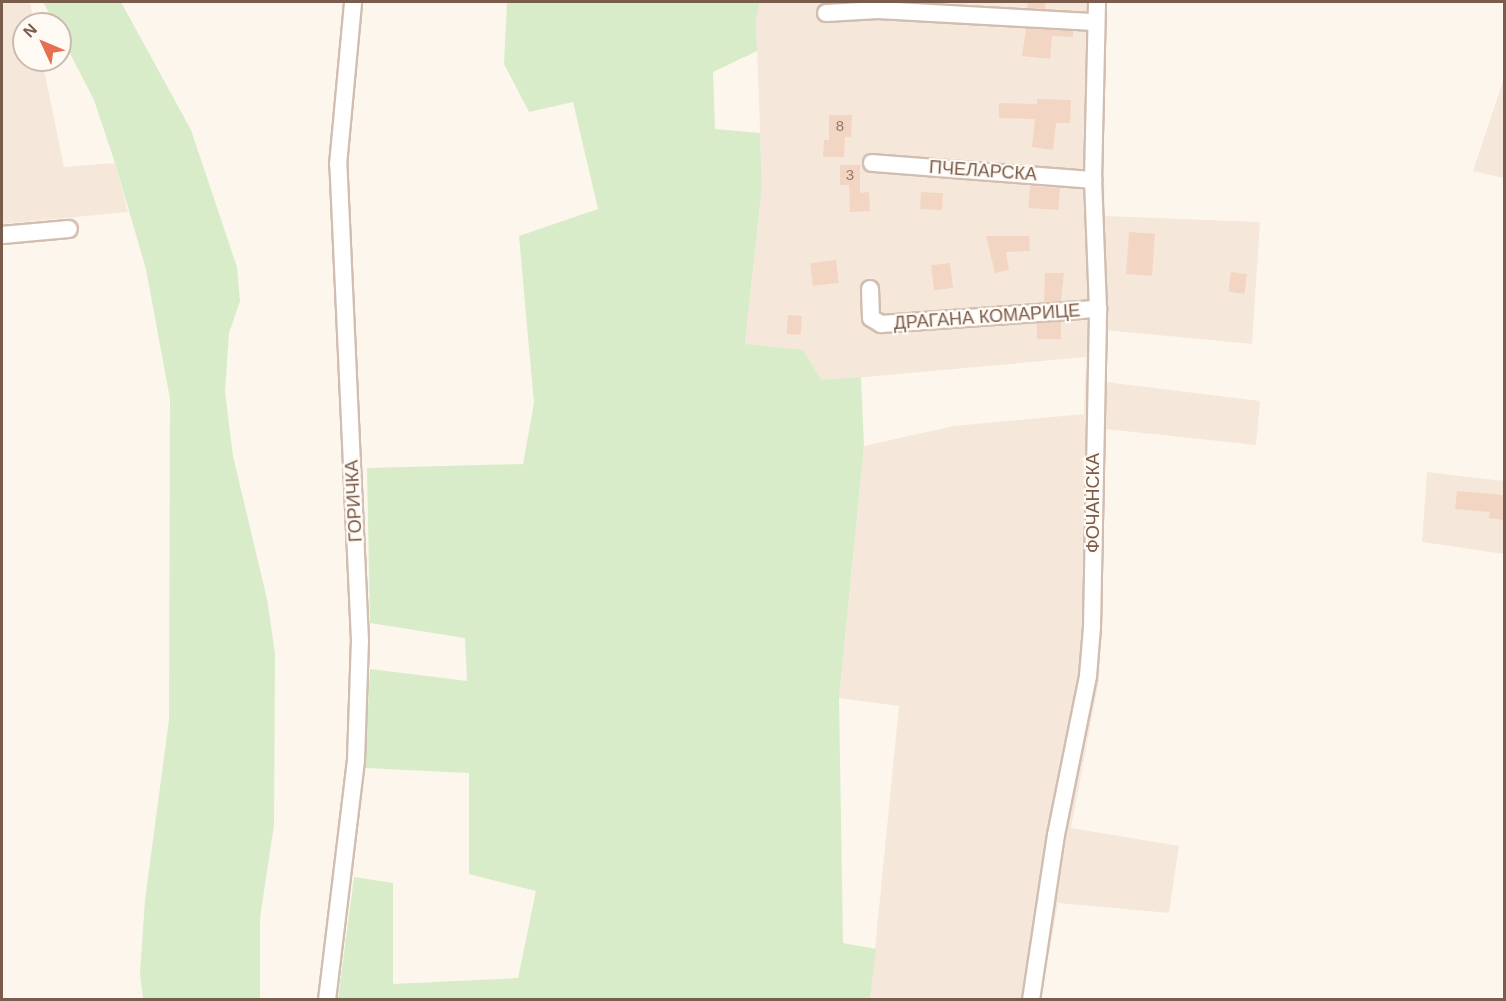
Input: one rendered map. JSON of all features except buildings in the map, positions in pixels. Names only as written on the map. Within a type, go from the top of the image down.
[{"type":"street","name":"ГОРИЧКА","points":[[327,999],[356,760],[360,641],[338,165],[353,2]]},
{"type":"street","name":"ФОЧАНСКА","points":[[1031,999],[1056,835],[1088,676],[1098,309],[1093,180],[1097,2]]},
{"type":"street","points":[[826,13],[878,10],[1095,22]]},
{"type":"street","name":"ПЧЕЛАРСКА","points":[[872,163],[1093,180]]},
{"type":"street","points":[[2,235],[69,229]]},
{"type":"street","name":"ДРАГАНА КОМАРИЦЕ","points":[[870,289],[872,318],[881,324],[1098,309]]},
{"type":"shaded area","points":[[2,2],[30,2],[32,12],[12,12],[12,72],[44,72],[64,167],[115,163],[128,212],[2,224]]},
{"type":"shaded area","points":[[760,2],[1104,2],[1100,23],[1105,216],[1260,222],[1252,344],[1105,330],[1105,382],[1260,401],[1256,445],[1105,429],[1099,680],[1071,828],[1179,846],[1169,913],[1058,903],[1041,999],[870,999],[899,706],[839,698],[864,446],[954,426],[1084,414],[1086,357],[821,381],[745,345],[762,186],[756,20]]},
{"type":"shaded area","points":[[1504,78],[1504,178],[1473,171]]},
{"type":"shaded area","points":[[1427,472],[1504,481],[1504,554],[1422,542]]},
{"type":"green space","points":[[43,2],[121,2],[191,130],[237,267],[240,301],[229,333],[225,392],[233,456],[267,599],[275,653],[274,825],[260,918],[260,999],[143,999],[140,974],[145,900],[169,720],[170,399],[146,269],[94,100],[72,57],[72,12],[48,12]]},
{"type":"green space","points":[[507,2],[760,2],[756,20],[757,51],[713,72],[715,129],[760,133],[762,186],[745,344],[803,350],[821,380],[861,377],[864,446],[839,698],[843,943],[876,949],[870,999],[338,999],[354,877],[393,883],[393,984],[518,978],[536,891],[469,874],[469,773],[365,768],[370,669],[467,681],[465,638],[370,623],[367,468],[523,464],[534,403],[519,236],[598,209],[573,102],[529,112],[504,64]]}]
